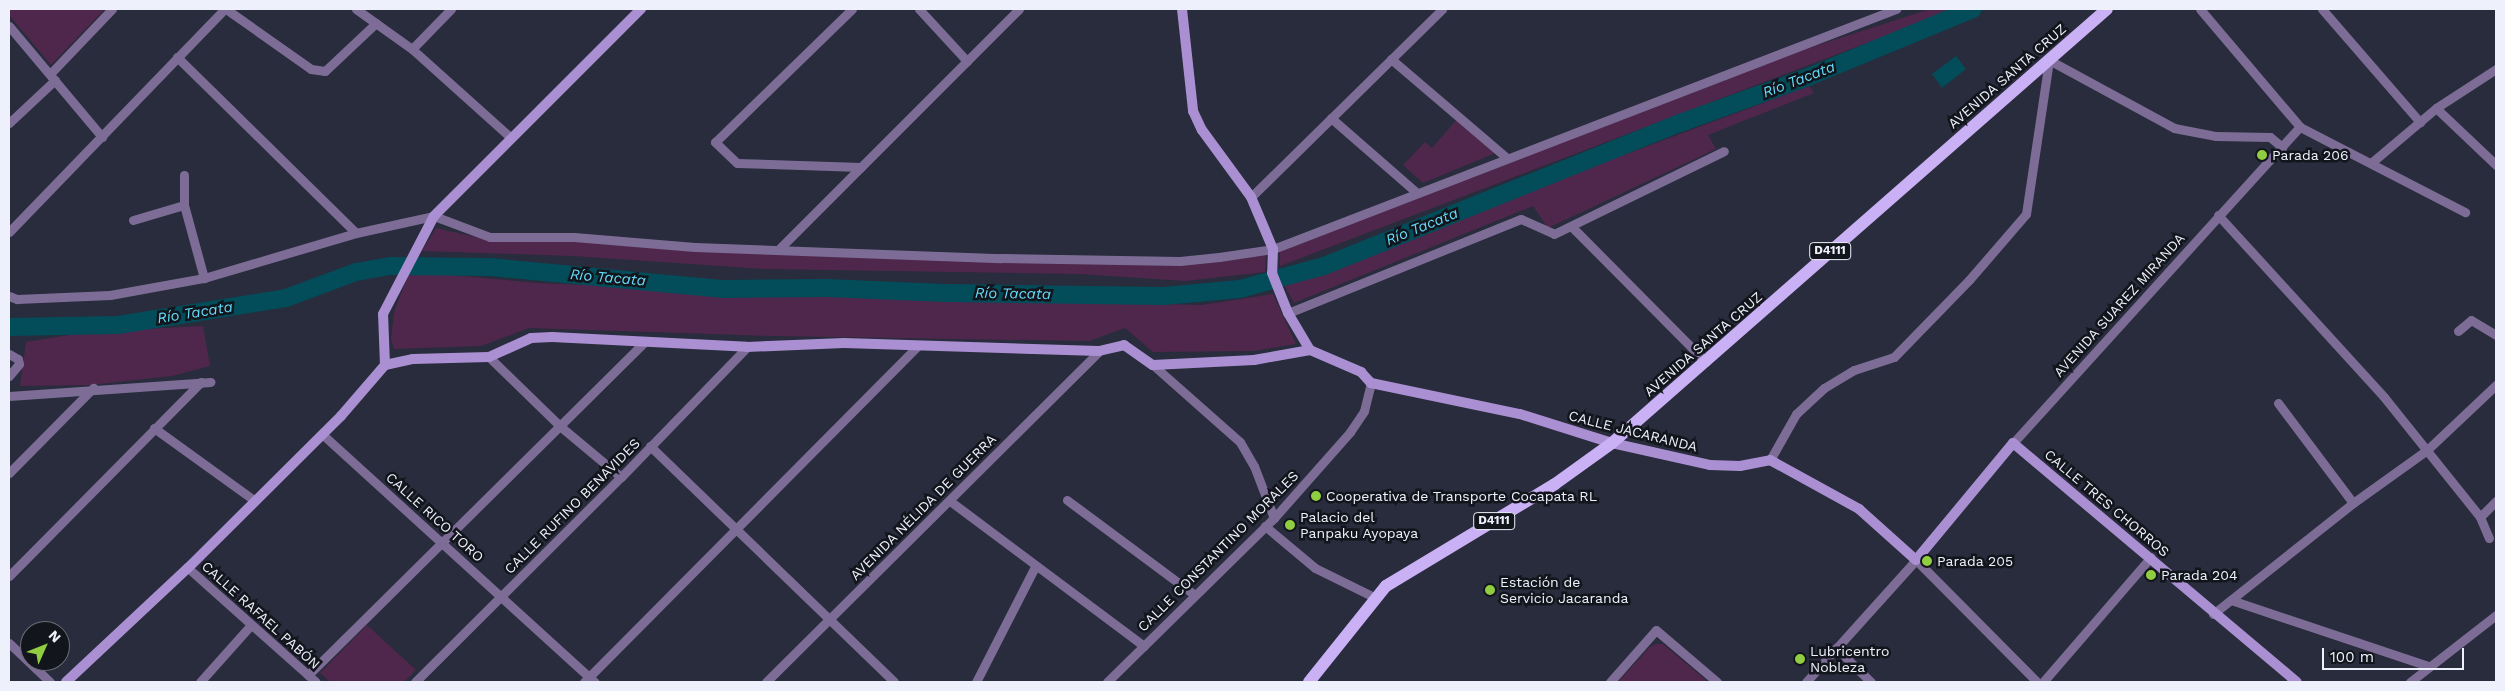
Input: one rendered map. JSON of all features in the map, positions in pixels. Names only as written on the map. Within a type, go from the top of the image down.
[{"type":"main road","name":"AVENIDA SANTA CRUZ","points":[[1309,682],[1386,586],[1555,484],[1612,443],[2107,9]]},
{"type":"street","points":[[9,123],[112,9]]},
{"type":"street","points":[[9,232],[225,9],[311,69],[325,72],[376,23]]},
{"type":"street","points":[[356,9],[412,49],[510,137]]},
{"type":"street","points":[[412,49],[451,9]]},
{"type":"street","points":[[385,365],[383,314],[404,270],[434,216],[510,137],[641,9]]},
{"type":"street","points":[[852,9],[715,142],[737,163],[860,167]]},
{"type":"street","points":[[919,9],[967,61]]},
{"type":"street","points":[[780,248],[1019,9]]},
{"type":"street","points":[[1153,365],[1254,360],[1310,350],[1288,313],[1276,285],[1272,273],[1273,249],[1251,197],[1202,130],[1193,111],[1182,9]]},
{"type":"street","points":[[9,296],[17,299],[110,295],[204,278],[356,233],[434,216],[451,225],[490,237],[574,236],[695,247],[1180,261],[1273,249],[1896,9]]},
{"type":"street","points":[[2200,9],[2300,127],[2465,212]]},
{"type":"street","points":[[2322,9],[2420,122]]},
{"type":"street","points":[[1251,197],[1438,10]]},
{"type":"street","points":[[10,29],[102,137]]},
{"type":"street","points":[[177,57],[356,233]]},
{"type":"street","points":[[1391,59],[1507,158]]},
{"type":"street","points":[[2037,682],[1916,560],[1859,509],[1770,460],[1796,414],[1824,388],[1854,370],[1894,357],[1969,280],[2026,214],[2049,60],[2174,128],[2216,136],[2270,137],[2282,147]]},
{"type":"street","points":[[2371,163],[2436,108],[2496,69]]},
{"type":"street","points":[[2436,108],[2496,165]]},
{"type":"street","points":[[1331,118],[1417,193]]},
{"type":"street","name":"AVENIDA SUAREZ MIRANDA","points":[[1806,682],[1916,560],[2013,443],[2218,215],[2300,127]]},
{"type":"street","points":[[1288,313],[1521,219],[1554,234],[1572,228],[1724,152]]},
{"type":"street","points":[[184,176],[184,205],[204,278]]},
{"type":"street","points":[[134,220],[184,205]]},
{"type":"street","points":[[2218,215],[2384,397],[2480,517],[2489,538]]},
{"type":"street","points":[[1572,228],[1706,362]]},
{"type":"street","points":[[2458,331],[2471,320],[2496,334]]},
{"type":"street","points":[[66,682],[74,679],[188,568],[322,434],[385,365],[413,359],[489,357],[531,338],[747,347],[844,343],[1098,351],[1124,345],[1153,365],[1240,442],[1254,466],[1274,518]]},
{"type":"street","points":[[311,680],[644,342]]},
{"type":"street","points":[[590,680],[918,345]]},
{"type":"street","name":"CALLE RUFINO BENAVIDES","points":[[414,682],[621,477],[747,347]]},
{"type":"street","name":"CALLE JACARANDA","points":[[1310,350],[1361,372],[1371,382],[1520,414],[1612,443],[1710,465],[1740,466],[1770,460]]},
{"type":"street","name":"AVENIDA NÉLIDA DE GUERRA","points":[[766,682],[950,501],[1098,351]]},
{"type":"street","points":[[9,354],[18,359],[19,364],[9,376]]},
{"type":"street","points":[[489,357],[561,427],[621,477]]},
{"type":"street","points":[[9,396],[92,388],[206,382],[154,428],[9,576]]},
{"type":"street","name":"CALLE CONSTANTINO MORALES","points":[[1108,682],[1274,518],[1350,432],[1364,411],[1371,382]]},
{"type":"street","points":[[2213,614],[2354,503],[2427,450],[2496,385]]},
{"type":"street","points":[[9,473],[92,388]]},
{"type":"street","points":[[2278,403],[2354,503]]},
{"type":"street","points":[[154,428],[254,500]]},
{"type":"street","name":"CALLE RICO TORO","points":[[322,434],[502,596],[590,680]]},
{"type":"street","name":"CALLE TRES CHORROS","points":[[2013,443],[2151,556],[2213,614],[2297,682]]},
{"type":"street","points":[[650,446],[894,682]]},
{"type":"street","points":[[1067,500],[1195,595]]},
{"type":"street","points":[[950,501],[1144,646]]},
{"type":"street","points":[[2480,517],[2496,501]]},
{"type":"street","points":[[1265,526],[1315,568],[1376,598]]},
{"type":"street","points":[[2043,682],[2151,556]]},
{"type":"street","points":[[976,682],[1036,565]]},
{"type":"street","name":"CALLE RAFAEL PABÓN","points":[[188,568],[311,680]]},
{"type":"street","points":[[2231,600],[2428,666]]},
{"type":"street","points":[[2410,682],[2428,666],[2496,615]]},
{"type":"street","points":[[200,682],[251,625]]},
{"type":"street","points":[[1610,682],[1656,630],[1717,682]]},
{"type":"street","points":[[9,643],[50,682]]},
{"type":"street","points":[[1836,648],[1872,682]]},
{"type":"shaded area","points":[[9,9],[105,9],[51,65],[9,15]]},
{"type":"shaded area","points":[[1930,9],[1956,9],[1280,266],[1280,250],[1806,49]]},
{"type":"shaded area","points":[[1809,86],[1814,93],[1708,135],[1716,149],[1548,228],[1533,206],[1294,303],[1283,283],[1375,253],[1530,190]]},
{"type":"shaded area","points":[[1459,117],[1498,152],[1423,183],[1403,165],[1425,142],[1432,148]]},
{"type":"shaded area","points":[[436,228],[489,240],[574,240],[690,251],[1176,266],[1266,254],[1265,272],[1185,281],[1079,274],[765,269],[573,256],[422,251]]},
{"type":"shaded area","points":[[410,271],[536,283],[1033,301],[1202,305],[1273,294],[1296,344],[1254,351],[1153,352],[1125,328],[1089,341],[773,336],[529,328],[481,346],[394,349],[391,339],[394,312]]},
{"type":"shaded area","points":[[203,326],[210,366],[172,376],[90,385],[20,386],[26,342],[88,332]]},
{"type":"shaded area","points":[[367,625],[416,670],[404,682],[330,682],[320,673]]},
{"type":"shaded area","points":[[1656,644],[1663,644],[1708,682],[1618,682],[1650,647]]},
{"type":"water","points":[[1956,56],[1966,69],[1942,88],[1932,74]]},
{"type":"waterway","name":"Río Tacata","points":[[9,327],[118,325],[286,298],[356,272],[391,266],[490,267],[724,289],[827,288],[945,293],[1164,296],[1240,289],[1324,266],[1680,123],[1808,77],[1973,9]]},
{"type":"place","name":"Parada 206","points":[[2262,155]]},
{"type":"place","name":"Cooperativa de Transporte Cocapata RL","points":[[1316,496]]},
{"type":"place","name":"Palacio del Panpaku Ayopaya","points":[[1290,525]]},
{"type":"place","name":"Parada 205","points":[[1927,561]]},
{"type":"place","name":"Parada 204","points":[[2151,575]]},
{"type":"place","name":"Estación de Servicio Jacaranda","points":[[1490,590]]},
{"type":"place","name":"Lubricentro Nobleza","points":[[1800,659]]}]
